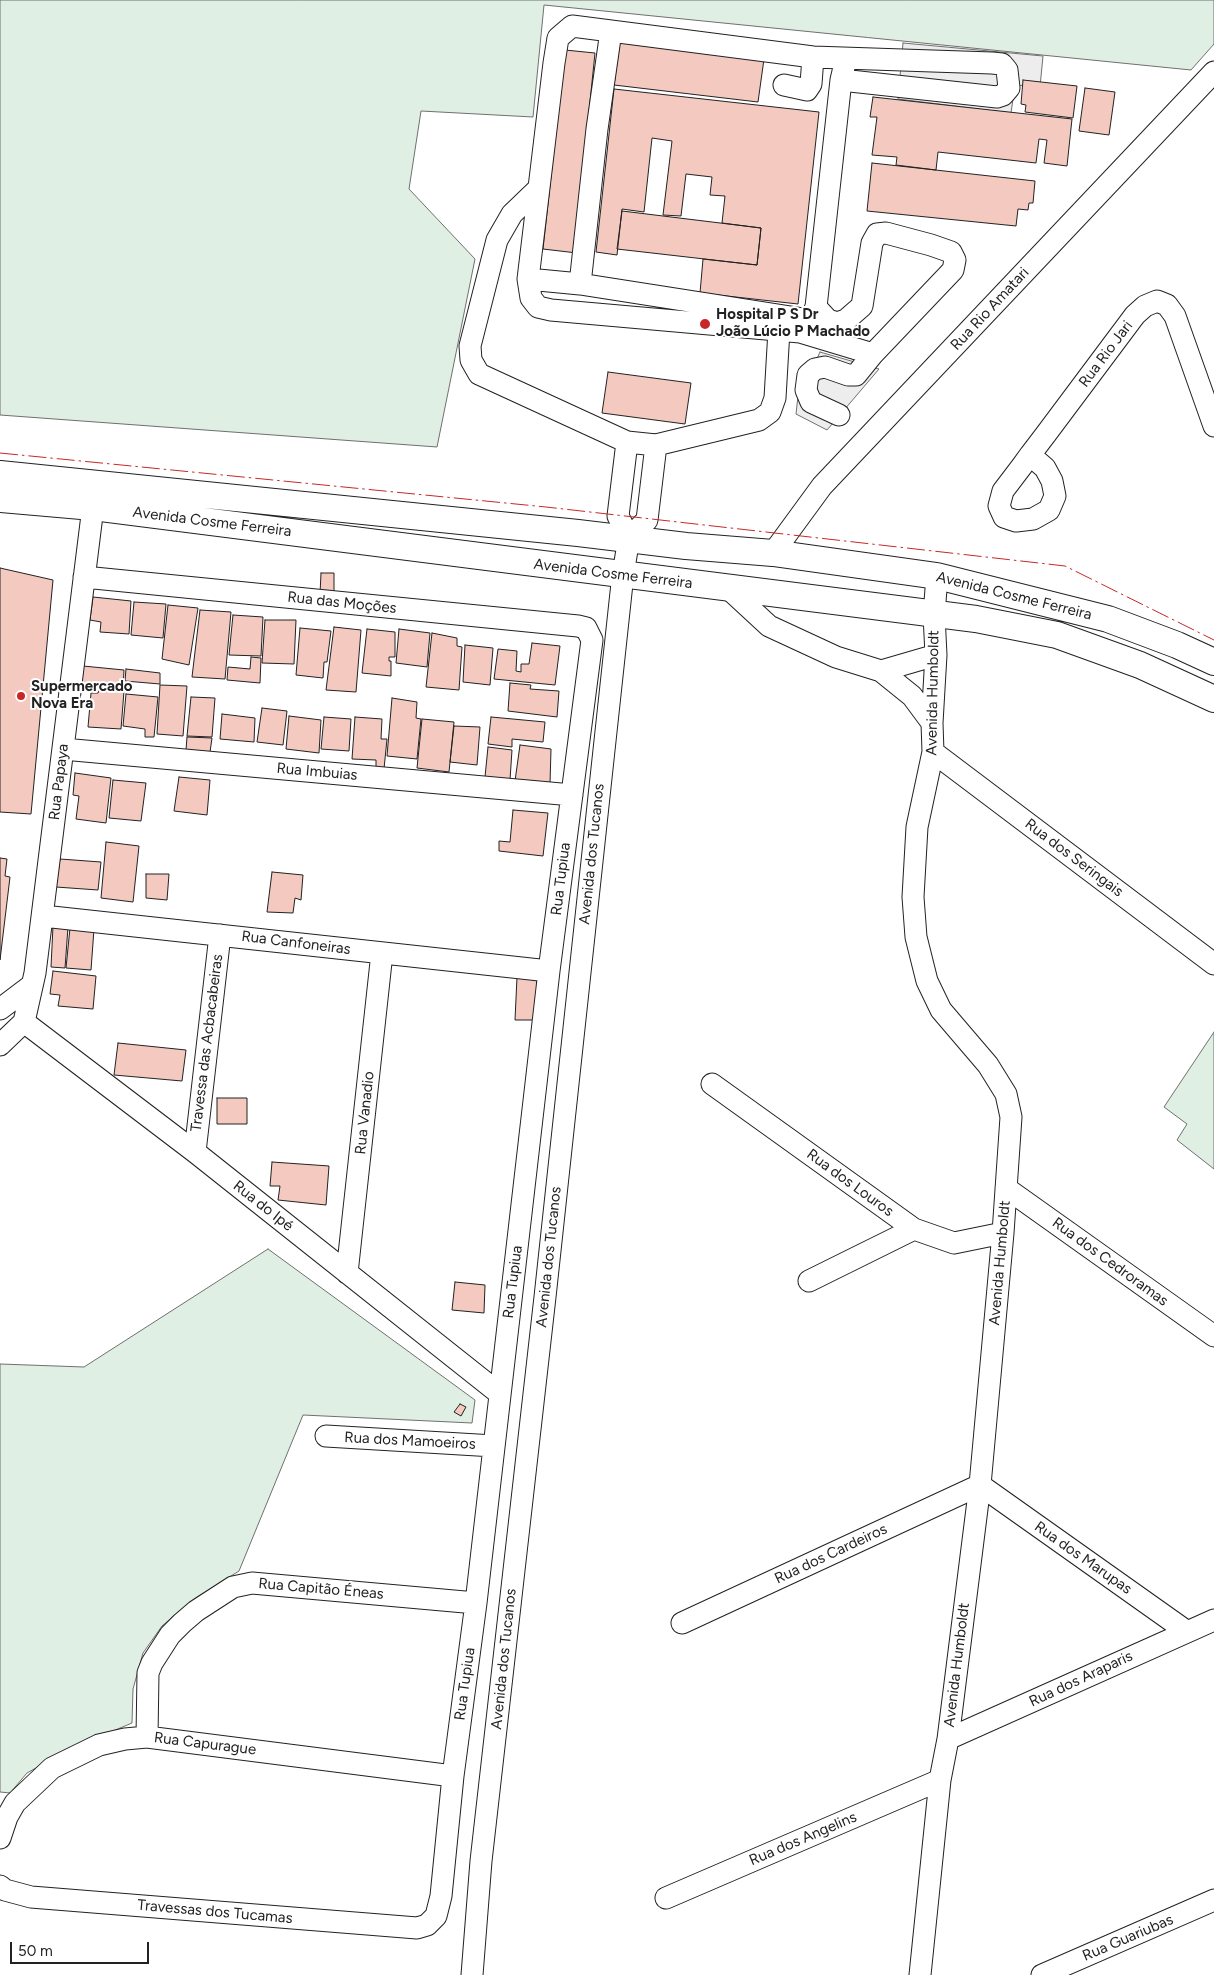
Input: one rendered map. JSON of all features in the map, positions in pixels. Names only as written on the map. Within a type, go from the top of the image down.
[{"type":"main road","name":"Avenida Cosme Ferreira","points":[[0,474],[773,553],[937,576],[1108,619],[1214,662]]},
{"type":"main road","name":"Avenida Cosme Ferreira","points":[[0,498],[623,574],[729,590],[976,619],[1057,635],[1140,665],[1214,699]]},
{"type":"street","points":[[841,80],[997,97],[1003,95],[1009,88],[1007,70],[1002,64],[921,59],[813,57],[572,26],[558,38],[528,279],[531,298],[538,307],[779,330],[809,319],[873,354]]},
{"type":"street","points":[[580,284],[597,129],[611,31]]},
{"type":"street","points":[[784,85],[807,90],[811,84],[813,57]]},
{"type":"street","points":[[809,319],[841,80],[846,59]]},
{"type":"street","points":[[919,87],[921,59]]},
{"type":"street","name":"Rua Rio Amatari","points":[[773,553],[822,486],[1214,72]]},
{"type":"street","points":[[538,189],[512,214],[497,240],[470,346],[471,360],[479,374],[627,442],[656,444],[759,420],[770,412],[775,398],[779,330]]},
{"type":"street","points":[[528,279],[580,284],[809,319],[828,320],[837,323],[846,320],[862,306],[872,243],[877,234],[886,233],[951,252],[955,260],[953,270],[873,354],[856,375],[848,375],[825,367],[815,369],[808,375],[806,390],[811,402],[838,415]]},
{"type":"street","name":"Rua Rio Jari","points":[[1030,455],[1135,315],[1145,306],[1157,301],[1167,305],[1175,316],[1214,426]]},
{"type":"street","points":[[627,442],[618,516],[629,538],[647,520],[656,444]]},
{"type":"street","name":"Rua Papaya","points":[[24,1022],[43,916],[93,508]]},
{"type":"street","name":"Avenida dos Tucanos","points":[[472,1975],[481,1861],[545,1297],[623,574],[629,538]]},
{"type":"street","name":"Avenida Humboldt","points":[[920,1975],[940,1780],[948,1739],[980,1485],[1003,1233],[1011,1117],[1006,1094],[988,1064],[941,1010],[926,981],[916,937],[913,897],[917,827],[933,752],[932,723],[936,654],[934,615],[937,576]]},
{"type":"street","name":"Rua das Moções","points":[[84,578],[578,626],[586,628],[592,640]]},
{"type":"street","points":[[729,590],[769,626],[836,657],[881,671],[912,696],[932,723]]},
{"type":"street","name":"Rua Tupiua","points":[[432,1922],[436,1916],[441,1896],[453,1776],[476,1603],[549,971],[592,640]]},
{"type":"street","points":[[881,671],[936,654]]},
{"type":"street","name":"Rua Imbuias","points":[[63,749],[572,795]]},
{"type":"street","name":"Rua dos Seringais","points":[[933,752],[1214,964]]},
{"type":"street","name":"Rua Canfoneiras","points":[[43,916],[549,971]]},
{"type":"street","name":"Travessa das Acbacabeiras","points":[[195,1152],[220,935]]},
{"type":"street","name":"Rua Vanadio","points":[[347,1273],[382,953]]},
{"type":"street","points":[[0,1009],[32,985]]},
{"type":"street","points":[[0,1045],[24,1022]]},
{"type":"street","name":"Rua do Ipé","points":[[24,1022],[195,1152],[500,1394]]},
{"type":"street","name":"Rua dos Louros","points":[[712,1084],[914,1229],[954,1243],[1003,1233]]},
{"type":"street","name":"Rua dos Cedroramas","points":[[1006,1188],[1214,1336]]},
{"type":"street","points":[[809,1281],[914,1229]]},
{"type":"street","name":"Rua dos Mamoeiros","points":[[326,1436],[494,1446]]},
{"type":"street","name":"Rua dos Cardeiros","points":[[682,1623],[980,1485]]},
{"type":"street","name":"Rua dos Marupas","points":[[980,1485],[1186,1631]]},
{"type":"street","name":"Rua Capitão Éneas","points":[[147,1737],[148,1674],[152,1663],[170,1635],[182,1623],[196,1611],[234,1586],[252,1582],[476,1603]]},
{"type":"street","name":"Rua dos Araparis","points":[[948,1739],[1214,1620]]},
{"type":"street","name":"Rua Capurague","points":[[0,1838],[7,1816],[15,1803],[52,1768],[99,1745],[114,1740],[147,1737],[453,1776]]},
{"type":"street","name":"Rua dos Angelins","points":[[666,1898],[940,1780]]},
{"type":"street","name":"Travessas dos Tucamas","points":[[0,1886],[5,1890],[31,1897],[215,1913],[416,1928],[432,1922]]},
{"type":"street","name":"Rua Guariubas","points":[[1042,1975],[1214,1900]]},
{"type":"green space","points":[[0,0],[1214,0],[1214,44],[1191,70],[544,5],[533,117],[421,111],[409,189],[475,259],[437,447],[0,415]]},
{"type":"green space","points":[[1214,1032],[1214,1169],[1177,1140],[1187,1124],[1164,1107]]},
{"type":"green space","points":[[268,1249],[475,1400],[472,1423],[303,1415],[239,1571],[194,1599],[162,1626],[143,1653],[133,1689],[132,1723],[68,1750],[27,1773],[10,1793],[0,1792],[0,1364],[84,1367]]},
{"type":"shaded area","points":[[903,43],[1043,56],[1040,87],[1015,85],[1011,113],[898,99]]},
{"type":"shaded area","points":[[820,352],[879,369],[827,430],[796,414],[801,369],[815,363]]},
{"type":"building","points":[[620,41],[764,59],[758,102],[614,85]]},
{"type":"building","points":[[565,50],[595,53],[577,253],[543,249]]},
{"type":"building","points":[[1023,80],[1077,86],[1073,118],[1025,112],[1026,105],[1021,104]]},
{"type":"building","points":[[1085,88],[1115,92],[1109,135],[1079,131]]},
{"type":"building","points":[[614,89],[819,112],[798,304],[700,293],[703,259],[757,265],[761,228],[722,223],[725,196],[710,195],[712,177],[686,174],[681,216],[663,215],[672,141],[652,138],[644,212],[622,209],[617,255],[596,252]]},
{"type":"building","points":[[873,97],[1072,119],[1067,166],[1044,163],[1047,140],[1039,139],[1036,163],[938,152],[936,170],[896,165],[897,157],[872,155],[877,117],[870,117]]},
{"type":"building","points":[[872,163],[1035,181],[1033,203],[1029,203],[1028,210],[1018,209],[1016,226],[867,211]]},
{"type":"building","points":[[622,211],[761,228],[757,265],[617,249]]},
{"type":"building","points":[[608,372],[691,383],[685,424],[602,413]]},
{"type":"building","name":"Supermercado Nova Era","points":[[0,568],[53,580],[31,814],[0,812]]},
{"type":"building","points":[[321,573],[334,573],[334,595],[320,594]]},
{"type":"building","points":[[93,597],[131,601],[129,634],[100,632],[101,622],[90,620]]},
{"type":"building","points":[[134,602],[166,604],[163,638],[131,635]]},
{"type":"building","points":[[168,605],[198,608],[189,665],[162,659]]},
{"type":"building","points":[[200,610],[231,612],[225,679],[192,677]]},
{"type":"building","points":[[233,615],[263,617],[261,656],[229,655]]},
{"type":"building","points":[[265,620],[296,620],[294,664],[262,663]]},
{"type":"building","points":[[334,627],[361,630],[356,692],[326,690]]},
{"type":"building","points":[[300,628],[331,631],[327,662],[324,662],[323,678],[296,675]]},
{"type":"building","points":[[367,629],[395,632],[395,657],[389,657],[389,661],[391,661],[391,676],[362,673]]},
{"type":"building","points":[[399,629],[430,633],[427,667],[396,663]]},
{"type":"building","points":[[432,633],[457,638],[457,646],[462,647],[459,690],[426,687]]},
{"type":"building","points":[[532,643],[560,646],[555,685],[494,679],[498,649],[517,651],[516,671],[521,672],[521,664],[529,664]]},
{"type":"building","points":[[465,645],[493,648],[490,685],[463,682]]},
{"type":"building","points":[[251,657],[261,658],[260,683],[227,680],[228,667],[250,669]]},
{"type":"building","points":[[83,666],[124,670],[123,689],[82,684]]},
{"type":"building","points":[[126,669],[160,673],[160,684],[125,681]]},
{"type":"building","points":[[510,683],[531,685],[530,689],[559,691],[557,717],[508,711]]},
{"type":"building","points":[[160,685],[187,686],[183,736],[157,734]]},
{"type":"building","points":[[100,688],[124,691],[121,729],[88,727],[91,693],[98,693]]},
{"type":"building","points":[[126,694],[158,697],[154,737],[145,737],[145,729],[123,726]]},
{"type":"building","points":[[191,697],[215,698],[212,737],[187,736]]},
{"type":"building","points":[[392,698],[417,702],[416,718],[421,719],[417,759],[387,756]]},
{"type":"building","points":[[262,708],[287,711],[283,745],[257,742]]},
{"type":"building","points":[[222,714],[255,718],[254,742],[220,739]]},
{"type":"building","points":[[289,716],[321,720],[319,753],[286,749]]},
{"type":"building","points":[[324,717],[351,719],[349,751],[321,749]]},
{"type":"building","points":[[355,717],[382,719],[381,739],[387,739],[384,769],[376,768],[376,760],[352,759]]},
{"type":"building","points":[[491,717],[545,722],[543,742],[512,739],[512,747],[488,744]]},
{"type":"building","points":[[422,719],[454,722],[449,772],[417,768]]},
{"type":"building","points":[[454,726],[480,727],[477,765],[450,762]]},
{"type":"building","points":[[187,737],[212,738],[210,752],[186,750]]},
{"type":"building","points":[[520,745],[551,749],[550,784],[515,781]]},
{"type":"building","points":[[488,747],[512,750],[510,780],[485,777]]},
{"type":"building","points":[[75,773],[111,778],[106,823],[76,819],[79,796],[73,795]]},
{"type":"building","points":[[179,777],[210,780],[207,815],[174,811]]},
{"type":"building","points":[[113,780],[146,783],[141,821],[109,818]]},
{"type":"building","points":[[513,810],[548,813],[543,856],[499,851],[499,841],[510,842]]},
{"type":"building","points":[[106,842],[139,846],[133,902],[101,898]]},
{"type":"building","points":[[0,858],[7,859],[5,876],[10,877],[0,960]]},
{"type":"building","points":[[60,859],[101,862],[98,890],[56,887]]},
{"type":"building","points":[[272,872],[303,875],[301,900],[295,898],[293,913],[267,912]]},
{"type":"building","points":[[146,874],[169,874],[167,900],[146,898]]},
{"type":"building","points":[[53,926],[68,927],[65,968],[51,967]]},
{"type":"building","points":[[70,928],[94,929],[91,970],[66,968]]},
{"type":"building","points":[[53,971],[96,976],[93,1009],[58,1006],[60,995],[50,994]]},
{"type":"building","points":[[517,977],[537,979],[535,1020],[515,1020]]},
{"type":"building","points":[[118,1043],[186,1050],[182,1081],[114,1075]]},
{"type":"building","points":[[217,1098],[247,1098],[247,1124],[217,1124]]},
{"type":"building","points":[[272,1162],[329,1166],[326,1205],[278,1200],[280,1186],[270,1186]]},
{"type":"building","points":[[455,1282],[485,1285],[484,1313],[452,1310]]},
{"type":"building","points":[[460,1404],[466,1407],[461,1416],[454,1412]]},
{"type":"power","points":[[0,453],[546,507],[1065,566],[1214,640]]},
{"type":"place","name":"Hospital P S Dr João Lúcio P Machado","points":[[705,324]]},
{"type":"place","name":"Supermercado Nova Era","points":[[21,696]]}]
